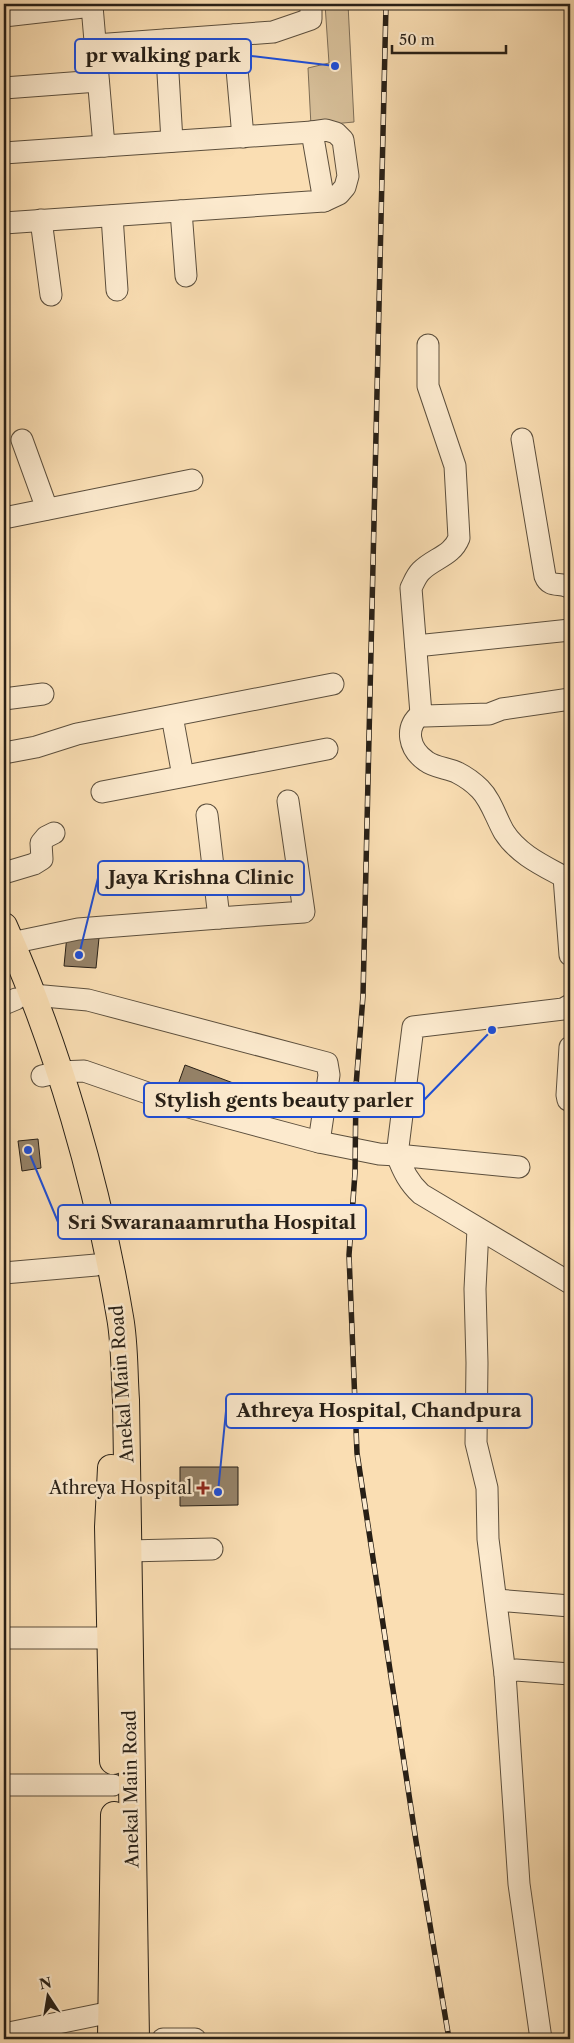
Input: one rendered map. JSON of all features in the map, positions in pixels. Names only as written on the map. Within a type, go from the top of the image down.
[{"type":"main road","name":"Anekal Main Road","points":[[8,935],[17,999],[81,1144],[120,1318],[126,1400],[128,1550],[123,2010],[136,2039]]},
{"type":"main road","points":[[4,972],[17,999]]},
{"type":"main road","points":[[51,1074],[96,1265],[108,1345],[112,1391],[108,1527],[113,1785],[123,2010],[111,2039]]},
{"type":"street","points":[[95,45],[273,32],[311,19],[311,4]]},
{"type":"street","points":[[4,16],[92,6],[104,146]]},
{"type":"street","points":[[234,35],[243,137]]},
{"type":"street","points":[[166,40],[172,141]]},
{"type":"street","points":[[4,88],[98,81]]},
{"type":"street","points":[[4,153],[331,131],[343,140],[348,176],[345,187],[340,194],[324,201],[4,223]]},
{"type":"street","points":[[312,132],[324,201]]},
{"type":"street","points":[[180,211],[186,276]]},
{"type":"street","points":[[112,216],[117,290]]},
{"type":"street","points":[[41,220],[51,295]]},
{"type":"street","points":[[421,714],[411,588],[421,571],[456,546],[459,538],[455,466],[428,386],[428,345]]},
{"type":"street","points":[[522,439],[545,576],[552,585],[558,583],[570,587]]},
{"type":"street","points":[[22,440],[47,509]]},
{"type":"street","points":[[4,518],[192,480]]},
{"type":"street","points":[[416,646],[570,630]]},
{"type":"street","points":[[4,753],[36,747],[76,734],[333,684]]},
{"type":"street","points":[[10,698],[43,694]]},
{"type":"street","points":[[421,714],[425,716],[489,714],[502,709],[570,699]]},
{"type":"street","points":[[421,714],[413,720],[410,736],[415,749],[427,762],[458,773],[475,784],[482,791],[505,833],[524,855],[567,877],[570,955]]},
{"type":"street","points":[[172,716],[183,776]]},
{"type":"street","points":[[102,792],[328,749]]},
{"type":"street","points":[[8,935],[304,912],[288,802]]},
{"type":"street","points":[[207,815],[219,918]]},
{"type":"street","points":[[4,873],[34,864],[42,859],[40,843],[54,833]]},
{"type":"street","points":[[17,999],[88,1000],[328,1063],[329,1075],[319,1142]]},
{"type":"street","points":[[567,1007],[413,1027],[397,1155],[403,1172],[416,1190],[570,1283]]},
{"type":"street","points":[[570,1047],[567,1095],[568,1100],[570,1100]]},
{"type":"street","points":[[51,1074],[84,1071],[185,1106],[319,1142],[379,1154],[519,1166]]},
{"type":"street","points":[[478,1229],[475,1289],[477,1363],[476,1443],[487,1488],[488,1539],[506,1674],[518,1884],[541,2039]]},
{"type":"street","points":[[4,1273],[96,1265]]},
{"type":"street","points":[[128,1550],[212,1549]]},
{"type":"street","points":[[496,1600],[570,1606]]},
{"type":"street","points":[[4,1638],[110,1638]]},
{"type":"street","points":[[506,1674],[516,1670],[570,1674]]},
{"type":"street","points":[[4,1785],[113,1785]]},
{"type":"street","points":[[4,2034],[123,2010]]},
{"type":"street","points":[[163,2039],[195,2039]]},
{"type":"shaded area","points":[[325,4],[348,4],[354,122],[311,126],[308,68],[329,63]]},
{"type":"building","points":[[67,935],[99,938],[96,968],[64,966]]},
{"type":"building","points":[[185,1065],[260,1093],[250,1121],[175,1093]]},
{"type":"building","points":[[38,1139],[41,1168],[22,1171],[18,1141]]},
{"type":"building","points":[[180,1467],[238,1467],[238,1505],[180,1506]]},
{"type":"railway","points":[[386,4],[363,996],[356,1086],[355,1173],[349,1255],[357,1453],[416,1841],[449,2039]]},
{"type":"place","name":"pr walking park","points":[[335,66]]},
{"type":"place","name":"Jaya Krishna Clinic","points":[[79,955]]},
{"type":"place","name":"Stylish gents beauty parler","points":[[492,1030]]},
{"type":"place","name":"Sri Swaranaamrutha Hospital","points":[[28,1150]]},
{"type":"place","name":"Athreya Hospital","points":[[203,1488]]},
{"type":"place","name":"Athreya Hospital, Chandpura","points":[[218,1492]]}]
